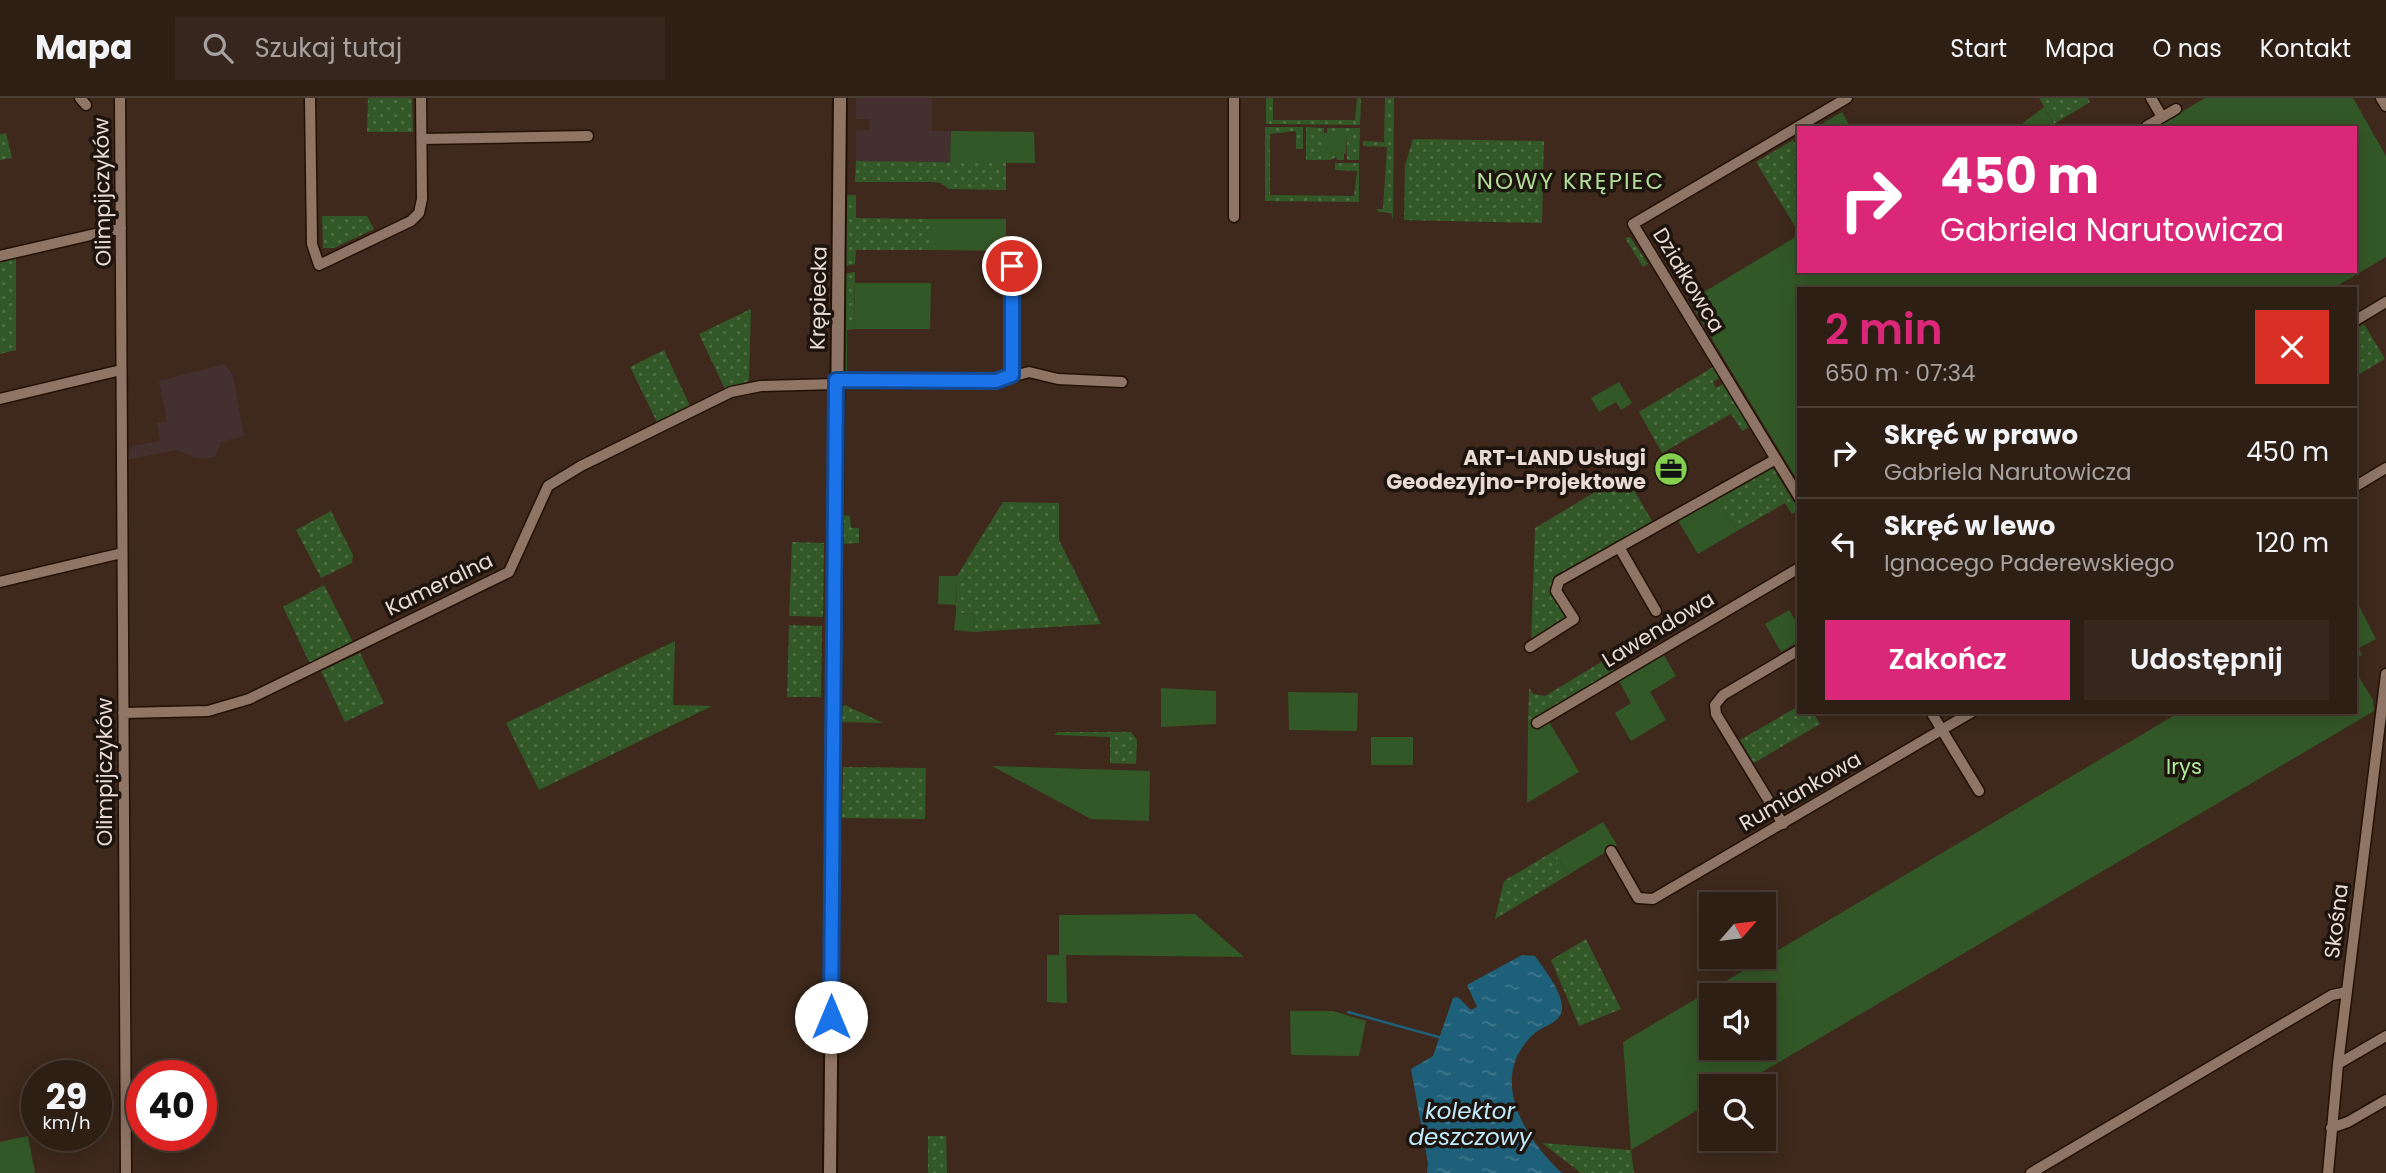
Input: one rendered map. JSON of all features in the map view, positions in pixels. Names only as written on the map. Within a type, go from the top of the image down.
[{"type":"street","name":"Olimpijczyków","points":[[120,98],[125,1173]]},
{"type":"street","points":[[310,98],[312,244],[319,265],[416,217],[422,200],[421,98]]},
{"type":"street","name":"Krępiecka","points":[[830,1173],[840,98]]},
{"type":"street","points":[[1234,98],[1234,217]]},
{"type":"street","name":"Działkowca","points":[[1799,126],[1847,98]]},
{"type":"street","points":[[2151,98],[2162,117]]},
{"type":"street","points":[[2381,98],[2386,106]]},
{"type":"street","points":[[2147,126],[2176,108]]},
{"type":"street","name":"Działkowca","points":[[1797,127],[1633,224],[1797,494]]},
{"type":"street","points":[[422,139],[588,136]]},
{"type":"street","points":[[0,256],[121,228]]},
{"type":"street","points":[[1012,266],[1012,375]]},
{"type":"street","points":[[2357,319],[2386,302]]},
{"type":"street","points":[[0,399],[121,370]]},
{"type":"street","name":"Kameralna","points":[[123,713],[208,711],[249,699],[509,572],[548,486],[581,466],[731,392],[761,386],[836,382],[996,381],[1029,372],[1058,379],[1122,382]]},
{"type":"street","points":[[1530,647],[1574,619],[1556,591],[1559,581],[1776,459]]},
{"type":"street","points":[[2357,485],[2386,468]]},
{"type":"street","points":[[1619,547],[1656,611]]},
{"type":"street","points":[[0,582],[122,553]]},
{"type":"street","name":"Lawendowa","points":[[1537,723],[1797,569]]},
{"type":"street","points":[[1783,824],[1716,715],[1715,705],[1723,695],[1797,651]]},
{"type":"street","name":"Skośna","points":[[2328,1173],[2338,1064],[2386,674]]},
{"type":"street","points":[[1932,714],[1979,792]]},
{"type":"street","name":"Rumiankowa","points":[[1611,851],[1638,898],[1646,901],[1969,714]]},
{"type":"street","points":[[2031,1173],[2333,995],[2347,992]]},
{"type":"street","points":[[2338,1064],[2386,1036]]},
{"type":"street","points":[[2331,1128],[2348,1122],[2386,1100]]},
{"type":"shaded area","points":[[856,98],[932,98],[932,131],[951,131],[950,163],[856,161],[856,130],[869,130],[870,119],[856,119]]},
{"type":"shaded area","points":[[225,364],[233,375],[244,436],[221,442],[215,457],[199,459],[176,450],[126,460],[132,446],[160,441],[157,423],[167,421],[159,381]]},
{"type":"green space","points":[[368,98],[412,98],[413,132],[367,132]]},
{"type":"green space","points":[[1266,98],[1273,98],[1273,120],[1355,120],[1357,98],[1361,98],[1360,125],[1266,124]]},
{"type":"green space","points":[[1385,98],[1394,98],[1393,220],[1391,213],[1379,212],[1376,209],[1383,209],[1387,147],[1363,146],[1363,141],[1384,142]]},
{"type":"green space","points":[[2039,98],[2088,98],[2090,102],[2054,124]]},
{"type":"green space","points":[[2205,98],[2353,98],[2386,156],[2386,257],[2335,287],[1797,287],[1797,480],[1689,301],[1797,236],[1797,273],[2357,273],[2357,126],[2158,126]]},
{"type":"green space","points":[[2044,107],[2055,126],[2025,126],[2023,123]]},
{"type":"green space","points":[[1842,112],[1850,126],[1818,126]]},
{"type":"green space","points":[[1265,127],[1303,127],[1303,149],[1296,149],[1296,131],[1270,134],[1270,195],[1354,196],[1357,171],[1335,170],[1335,163],[1359,163],[1359,202],[1265,201]]},
{"type":"green space","points":[[1306,127],[1324,128],[1324,154],[1344,154],[1344,160],[1337,160],[1336,157],[1331,160],[1306,160]]},
{"type":"green space","points":[[1327,128],[1360,128],[1359,160],[1347,160],[1347,133],[1327,133]]},
{"type":"green space","points":[[951,131],[1034,132],[1035,163],[950,163]]},
{"type":"green space","points":[[6,133],[12,158],[0,160],[0,134]]},
{"type":"green space","points":[[1324,133],[1347,133],[1346,154],[1324,154]]},
{"type":"green space","points":[[1413,139],[1544,141],[1542,223],[1404,220],[1405,165]]},
{"type":"green space","points":[[1793,140],[1797,147],[1797,230],[1756,162]]},
{"type":"green space","points":[[856,161],[1006,163],[1006,190],[949,189],[940,183],[931,182],[855,182]]},
{"type":"green space","points":[[846,195],[856,195],[856,218],[931,219],[931,250],[856,250],[855,264],[846,266],[843,201]]},
{"type":"green space","points":[[322,216],[367,216],[374,229],[334,248],[323,248]]},
{"type":"green space","points":[[931,219],[1006,219],[1006,251],[931,250]]},
{"type":"green space","points":[[1630,237],[1648,264],[1643,267],[1625,238]]},
{"type":"green space","points":[[16,256],[16,350],[0,354],[0,260]]},
{"type":"green space","points":[[855,272],[854,329],[847,330],[847,377],[841,369],[843,274]]},
{"type":"green space","points":[[855,283],[931,283],[930,329],[854,329]]},
{"type":"green space","points":[[751,309],[749,381],[725,389],[699,334]]},
{"type":"green space","points":[[2364,324],[2385,359],[2357,375],[2357,328]]},
{"type":"green space","points":[[664,350],[690,406],[657,422],[630,367]]},
{"type":"green space","points":[[1713,367],[1719,378],[1713,382],[1716,388],[1723,384],[1749,427],[1742,431],[1731,414],[1662,453],[1639,412]]},
{"type":"green space","points":[[1619,382],[1632,403],[1621,410],[1616,402],[1599,412],[1591,398]]},
{"type":"green space","points":[[1771,465],[1797,507],[1797,511],[1792,514],[1785,503],[1737,531],[1716,496]]},
{"type":"green space","points":[[1625,474],[1653,523],[1554,582],[1566,614],[1565,620],[1531,644],[1535,528]]},
{"type":"green space","points":[[1716,496],[1737,531],[1698,554],[1677,519]]},
{"type":"green space","points":[[1003,502],[1059,503],[1059,540],[1101,624],[973,632],[974,614],[956,613],[957,576]]},
{"type":"green space","points":[[331,511],[353,555],[352,563],[321,578],[296,530]]},
{"type":"green space","points":[[841,515],[850,516],[851,528],[859,528],[859,543],[839,544]]},
{"type":"green space","points":[[792,542],[824,543],[823,617],[789,616]]},
{"type":"green space","points":[[939,576],[957,576],[956,605],[938,604]]},
{"type":"green space","points":[[324,585],[353,642],[310,664],[283,607]]},
{"type":"green space","points":[[2359,606],[2376,639],[2359,648],[2362,655],[2357,658]]},
{"type":"green space","points":[[1789,610],[1797,623],[1797,642],[1781,652],[1765,624]]},
{"type":"green space","points":[[956,613],[974,614],[973,632],[954,630]]},
{"type":"green space","points":[[789,625],[822,626],[821,697],[787,697]]},
{"type":"green space","points":[[675,641],[673,705],[712,706],[539,790],[506,723]]},
{"type":"green space","points":[[1662,652],[1676,676],[1650,692],[1666,720],[1631,741],[1615,713],[1631,703],[1618,679]]},
{"type":"green space","points":[[360,653],[384,703],[345,722],[321,671]]},
{"type":"green space","points":[[1608,658],[1616,674],[1528,730],[1529,688],[1533,694],[1545,696]]},
{"type":"green space","name":"Irys","points":[[2357,674],[2373,700],[2374,711],[1759,1074],[1699,1074],[1699,1109],[1631,1150],[1623,1042],[1699,997],[1699,1060],[1776,1060],[1776,983],[1723,983],[1745,970],[1776,970],[1776,951],[2177,714],[2357,714]]},
{"type":"green space","points":[[1161,688],[1216,691],[1216,724],[1161,727]]},
{"type":"green space","points":[[1288,692],[1358,693],[1357,731],[1289,730]]},
{"type":"green space","points":[[845,705],[883,723],[839,722],[840,708]]},
{"type":"green space","points":[[1797,707],[1797,714],[1814,714],[1820,724],[1754,763],[1740,740]]},
{"type":"green space","points":[[1548,720],[1579,772],[1527,803],[1528,730]]},
{"type":"green space","points":[[1058,732],[1131,732],[1137,740],[1136,764],[1110,763],[1110,737],[1054,735]]},
{"type":"green space","points":[[1371,737],[1413,737],[1413,765],[1371,765]]},
{"type":"green space","points":[[992,766],[1150,771],[1149,821],[1091,819]]},
{"type":"green space","points":[[843,767],[926,768],[925,819],[842,818]]},
{"type":"green space","points":[[1603,822],[1617,845],[1568,875],[1554,851]]},
{"type":"green space","points":[[1554,851],[1568,875],[1495,919],[1504,881]]},
{"type":"green space","points":[[1195,914],[1244,957],[1066,955],[1067,1003],[1047,1002],[1047,955],[1059,955],[1059,915]]},
{"type":"green space","points":[[1586,939],[1621,1009],[1579,1026],[1551,960]]},
{"type":"green space","points":[[1290,1011],[1333,1011],[1366,1021],[1359,1056],[1291,1055]]},
{"type":"green space","points":[[928,1136],[946,1136],[947,1173],[928,1173]]},
{"type":"green space","points":[[21,1138],[21,1151],[31,1151],[35,1173],[0,1173],[0,1142]]},
{"type":"green space","points":[[1542,1143],[1631,1150],[1634,1173],[1581,1173]]},
{"type":"water","name":"kolektor deszczowy","points":[[1522,955],[1535,956],[1556,988],[1562,1009],[1558,1018],[1535,1033],[1521,1050],[1513,1068],[1512,1087],[1524,1125],[1548,1159],[1562,1173],[1427,1173],[1428,1163],[1411,1069],[1433,1056],[1453,998],[1458,997],[1471,1010],[1477,1007],[1467,985]]},
{"type":"waterway","points":[[1348,1012],[1442,1038]]},
{"type":"place","name":"ART-LAND Usługi Geodezyjno-Projektowe","points":[[1671,469]]},
{"type":"district","name":"NOWY KRĘPIEC","points":[[1571,181]]},
{"type":"route","points":[[831,1017],[836,380],[996,381],[1012,375],[1009,327],[1012,266]]}]
